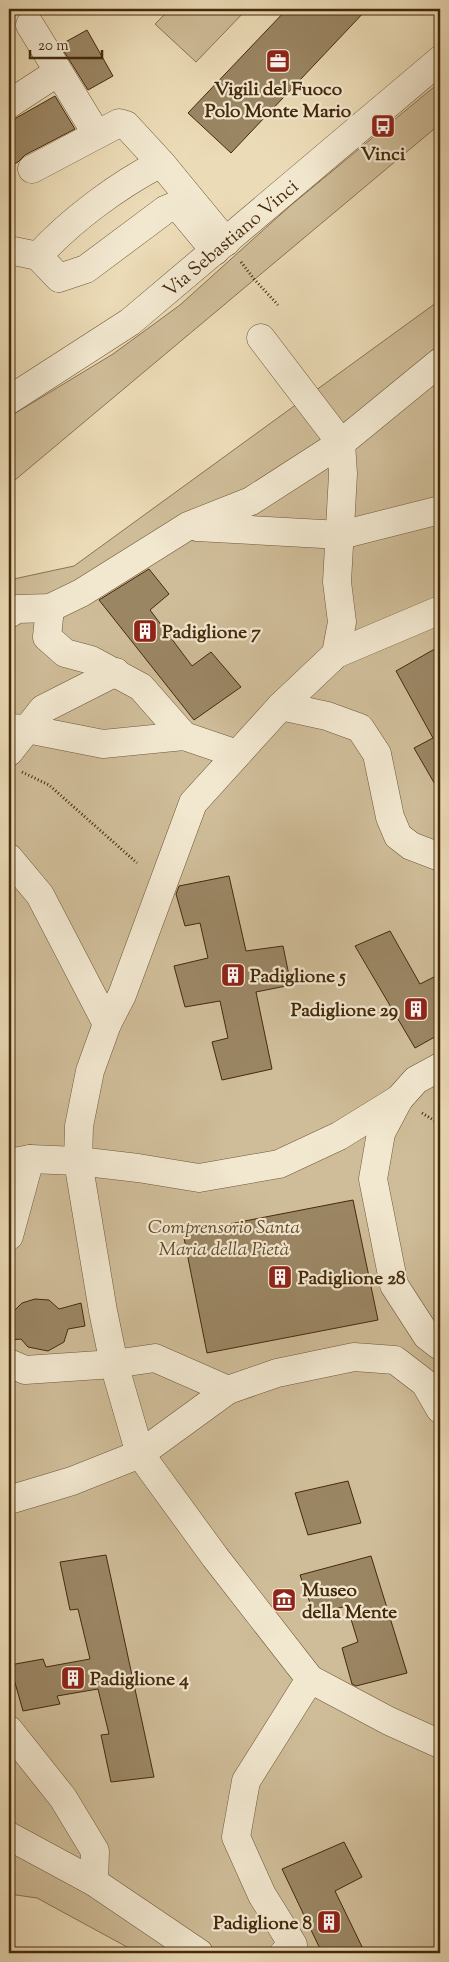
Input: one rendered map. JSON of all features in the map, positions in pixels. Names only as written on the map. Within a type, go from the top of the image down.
[{"type":"street","points":[[30,25],[96,133]]},
{"type":"street","name":"Via Sebastiano Vinci","points":[[9,400],[130,322],[440,60]]},
{"type":"street","points":[[9,104],[58,72]]},
{"type":"street","points":[[32,169],[96,133],[119,123],[126,125],[161,163],[220,247]]},
{"type":"street","points":[[38,256],[58,234],[137,176],[161,163]]},
{"type":"street","points":[[9,250],[38,256],[59,278],[86,269],[165,210],[177,205],[220,247]]},
{"type":"street","points":[[261,338],[340,443],[343,474],[337,582],[342,622],[336,654]]},
{"type":"street","points":[[9,614],[17,609],[50,608],[81,593],[188,526],[251,501],[340,443],[440,362]]},
{"type":"street","points":[[188,526],[341,535],[440,510]]},
{"type":"street","points":[[50,608],[47,637],[65,654],[92,660],[141,687],[184,736]]},
{"type":"street","points":[[440,610],[336,654],[281,706],[192,803],[122,995],[107,1024],[90,1071],[79,1126],[78,1161],[103,1311],[114,1364],[140,1454],[215,1557],[310,1680],[389,1721],[440,1744]]},
{"type":"street","points":[[14,762],[18,728],[43,709],[116,672]]},
{"type":"street","points":[[281,706],[327,716],[360,728],[377,754],[390,817],[398,836],[411,846],[440,857]]},
{"type":"street","points":[[18,728],[103,744],[184,736],[237,754]]},
{"type":"street","points":[[9,858],[40,895],[107,1024]]},
{"type":"street","points":[[373,1180],[381,1133],[399,1099],[416,1080],[440,1067]]},
{"type":"street","points":[[9,1236],[20,1161],[78,1161],[199,1178],[279,1164],[339,1136],[399,1099]]},
{"type":"street","points":[[9,1500],[72,1481],[140,1454],[228,1390],[277,1373],[354,1357],[395,1360],[434,1341],[394,1285],[368,1151],[361,1143],[339,1136]]},
{"type":"street","points":[[9,1363],[24,1370],[114,1364],[156,1358],[228,1390]]},
{"type":"street","points":[[395,1360],[425,1383],[440,1409]]},
{"type":"street","points":[[284,1953],[293,1945],[262,1895],[236,1837],[246,1780],[310,1680]]},
{"type":"street","points":[[9,1730],[63,1798],[95,1851],[94,1882]]},
{"type":"street","points":[[9,1836],[94,1882],[200,1953]]},
{"type":"path","points":[[254,279],[278,305]]},
{"type":"path","points":[[14,762],[49,784],[137,863]]},
{"type":"green space","points":[[170,9],[247,9],[196,62],[155,24]]},
{"type":"green space","points":[[440,82],[440,124],[9,485],[9,417],[113,354],[180,305],[290,206]]},
{"type":"green space","name":"Comprensorio Santa Maria della Pietà","points":[[440,300],[440,1953],[138,1953],[37,1898],[9,1894],[9,580],[74,566]]},
{"type":"building","name":"Vigili del Fuoco Polo Monte Mario","points":[[287,9],[367,9],[231,153],[188,113]]},
{"type":"building","points":[[87,30],[113,76],[88,90],[60,45]]},
{"type":"building","points":[[55,96],[75,129],[25,155],[9,167],[9,122]]},
{"type":"building","name":"Padiglione 7","points":[[149,569],[169,594],[150,610],[192,666],[211,652],[241,687],[194,720],[99,600]]},
{"type":"building","points":[[440,646],[440,793],[414,748],[433,738],[396,671]]},
{"type":"building","name":"Padiglione 5","points":[[229,876],[246,951],[283,946],[291,985],[256,992],[272,1069],[222,1080],[212,1042],[228,1038],[220,1001],[185,1007],[174,966],[208,958],[200,923],[185,926],[176,894],[179,886]]},
{"type":"building","name":"Padiglione 29","points":[[390,931],[420,984],[440,974],[440,1034],[415,1048],[355,946]]},
{"type":"building","name":"Padiglione 28","points":[[353,1200],[378,1320],[207,1353],[183,1233]]},
{"type":"building","points":[[35,1299],[49,1300],[59,1309],[81,1303],[85,1326],[68,1329],[64,1342],[48,1351],[28,1347],[21,1339],[9,1340],[9,1311],[15,1310],[22,1303]]},
{"type":"building","points":[[348,1481],[361,1523],[308,1535],[295,1493]]},
{"type":"building","name":"Padiglione 4","points":[[106,1555],[154,1777],[111,1782],[101,1735],[109,1734],[98,1689],[57,1696],[60,1704],[23,1711],[10,1665],[43,1659],[46,1667],[90,1659],[78,1609],[70,1610],[60,1562]]},
{"type":"building","points":[[371,1556],[407,1673],[356,1686],[352,1684],[342,1648],[358,1642],[347,1606],[314,1614],[300,1575]]},
{"type":"building","name":"Padiglione 8","points":[[344,1842],[362,1877],[335,1891],[365,1953],[322,1953],[282,1869]]},
{"type":"place","name":"Vigili del Fuoco Polo Monte Mario","points":[[278,61]]},
{"type":"place","name":"Vinci","points":[[383,126]]},
{"type":"place","name":"Padiglione 7","points":[[145,631]]},
{"type":"place","name":"Padiglione 5","points":[[233,975]]},
{"type":"place","name":"Padiglione 29","points":[[416,1009]]},
{"type":"place","name":"Padiglione 28","points":[[280,1277]]},
{"type":"place","name":"Museo della Mente","points":[[284,1600]]},
{"type":"place","name":"Padiglione 4","points":[[73,1678]]},
{"type":"place","name":"Padiglione 8","points":[[329,1922]]}]
